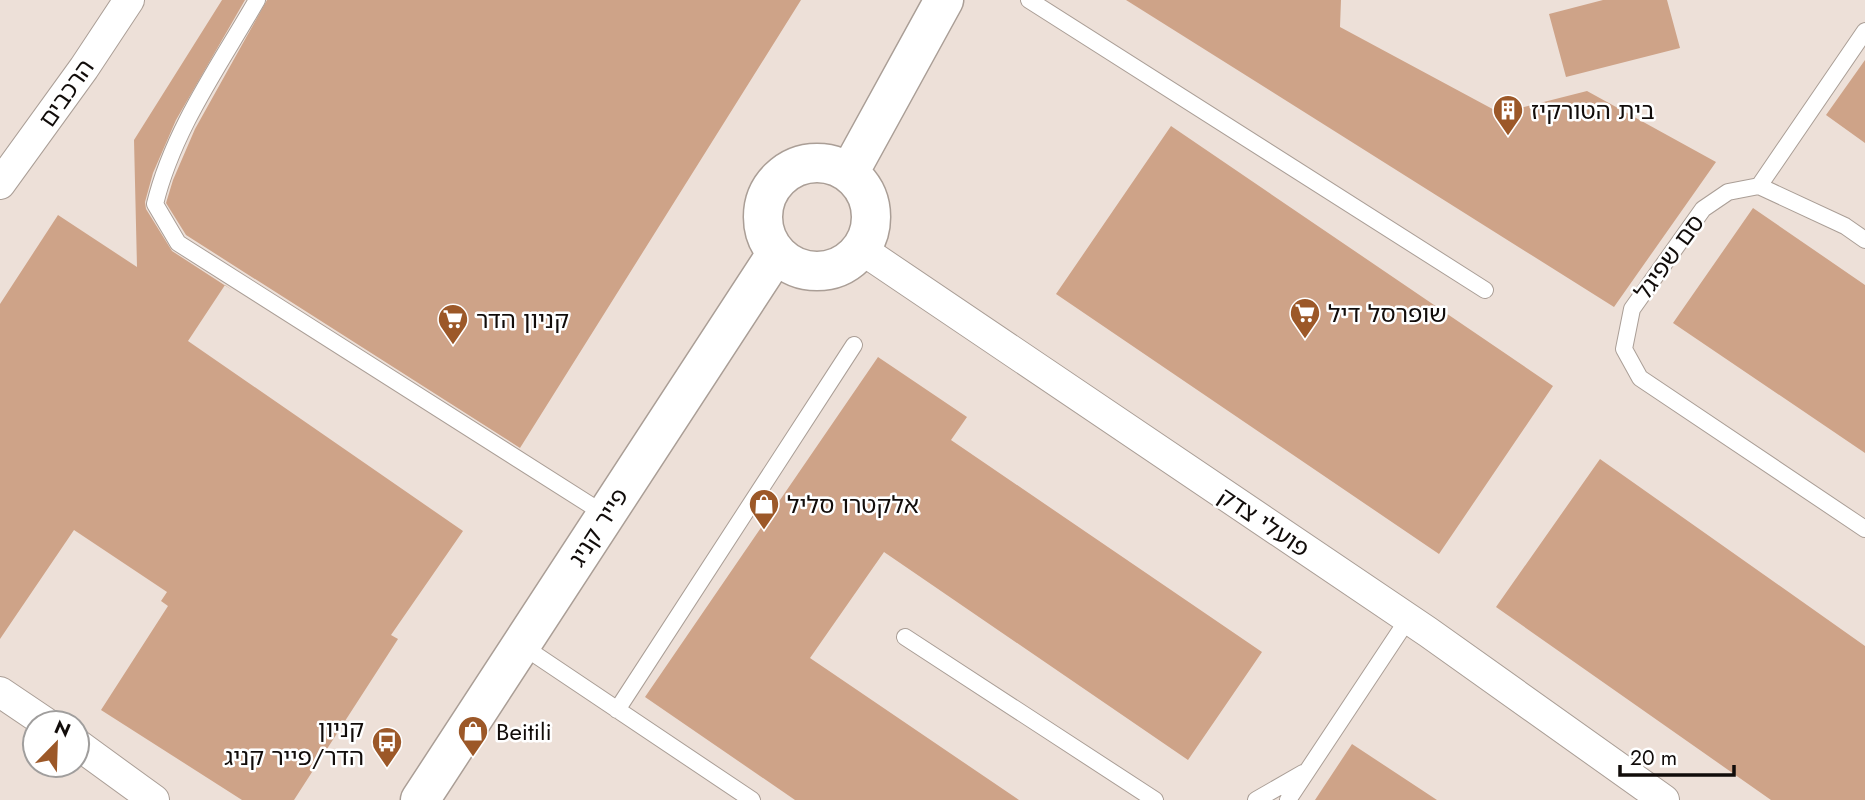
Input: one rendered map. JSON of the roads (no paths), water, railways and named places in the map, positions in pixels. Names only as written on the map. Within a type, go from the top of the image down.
[{"type":"street","name":"הרכבים","points":[[0,184],[84,68],[129,0]]},
{"type":"street","points":[[849,173],[944,0]]},
{"type":"street","points":[[802,165],[832,165],[849,173],[863,187],[870,205],[870,232],[861,249],[848,263],[831,270],[810,271],[792,266],[776,254],[766,238],[762,219],[771,187],[785,173],[802,165]]},
{"type":"street","name":"פועלי צדק","points":[[861,249],[1408,619],[1664,800]]},
{"type":"street","name":"פייר קניג","points":[[420,800],[776,254]]},
{"type":"street","points":[[0,692],[25,709]]},
{"type":"street","points":[[91,754],[154,800]]},
{"type":"lane","points":[[257,0],[179,134],[163,173],[155,204],[178,243],[606,515]]},
{"type":"lane","points":[[1030,0],[1485,290]]},
{"type":"lane","points":[[1865,31],[1759,186],[1845,226],[1865,240]]},
{"type":"lane","name":"סם שפיגל","points":[[1759,186],[1728,192],[1703,209],[1632,309],[1625,349],[1640,378],[1865,529]]},
{"type":"lane","points":[[617,710],[854,345]]},
{"type":"lane","points":[[1287,800],[1408,619]]},
{"type":"lane","points":[[905,637],[1155,800]]},
{"type":"lane","points":[[521,645],[752,800]]},
{"type":"lane","points":[[1256,800],[1307,770]]},
{"type":"place","name":"בית הטורקיז","points":[[1508,137]]},
{"type":"place","name":"שופרסל דיל","points":[[1305,340]]},
{"type":"place","name":"קניון הדר","points":[[453,346]]},
{"type":"place","name":"אלקטרו סליל","points":[[764,531]]},
{"type":"place","name":"Beitili","points":[[473,758]]},
{"type":"place","name":"קניון הדר/פייר קניג","points":[[387,769]]}]
